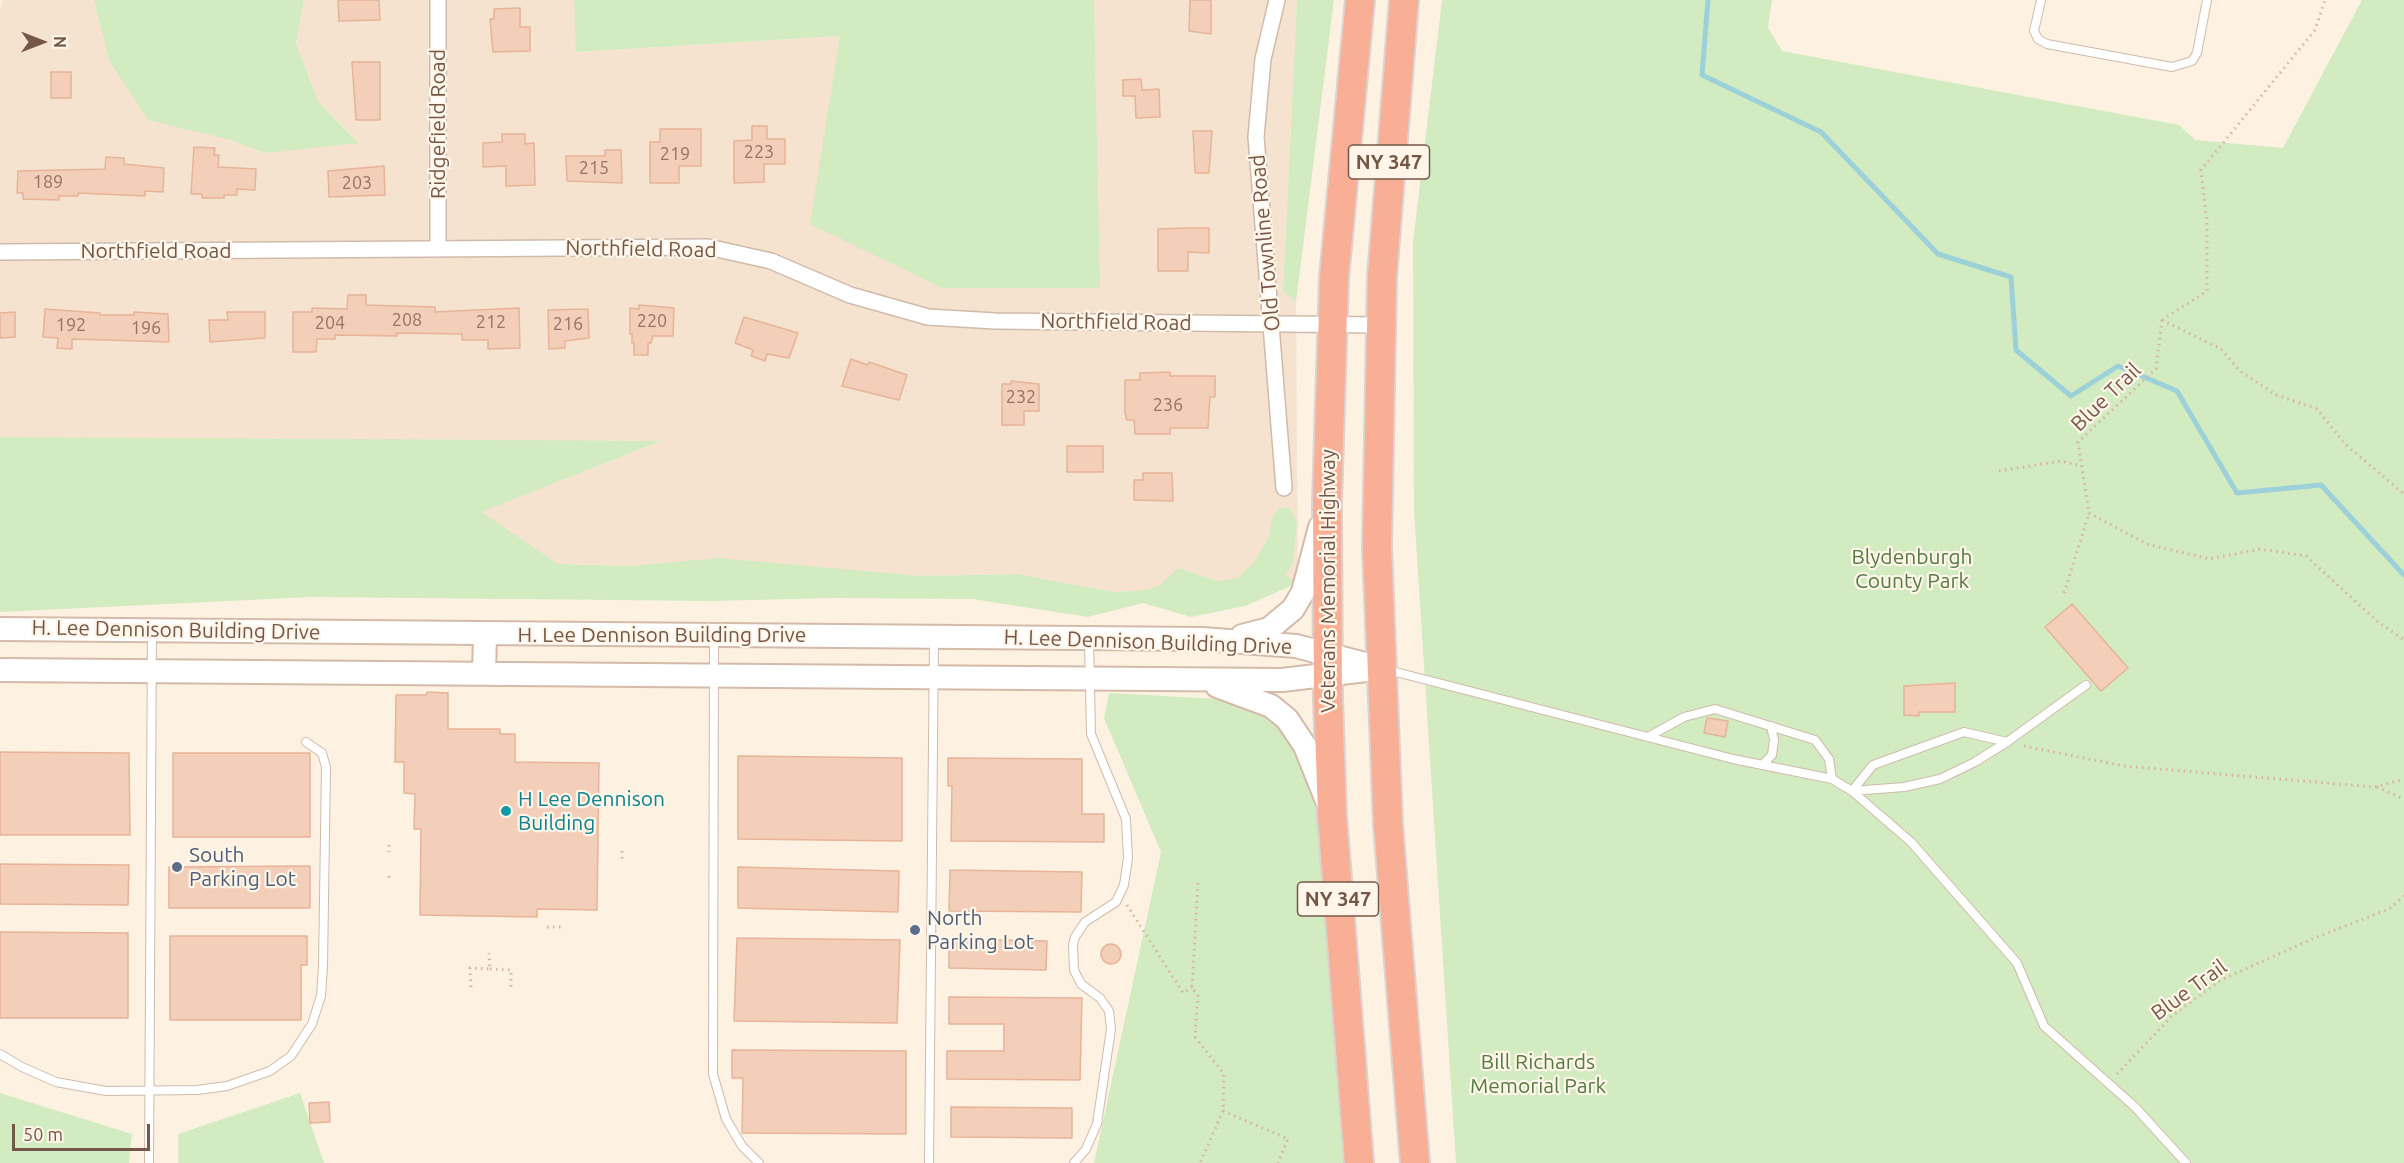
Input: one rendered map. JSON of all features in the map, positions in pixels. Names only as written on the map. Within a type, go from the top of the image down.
[{"type":"highway","name":"Veterans Memorial Highway","points":[[1359,1163],[1332,815],[1327,502],[1337,228],[1360,0]]},
{"type":"highway","name":"NY 347","points":[[1404,0],[1386,209],[1380,325],[1377,547],[1380,668],[1388,824],[1415,1163]]},
{"type":"street","name":"Ridgefield Road","points":[[438,0],[438,248]]},
{"type":"street","name":"Old Townline Road","points":[[1277,0],[1263,59],[1257,137],[1284,488]]},
{"type":"street","name":"Northfield Road","points":[[0,252],[708,247],[771,261],[850,294],[928,317],[995,321],[1380,325]]},
{"type":"street","points":[[1202,639],[1255,634],[1286,617],[1303,592],[1327,502]]},
{"type":"street","name":"H. Lee Dennison Building Drive","points":[[0,629],[1202,639],[1296,646],[1328,665]]},
{"type":"street","points":[[484,674],[485,634]]},
{"type":"street","name":"H. Lee Dennison Building Drive","points":[[0,670],[1294,680],[1328,665],[1380,668]]},
{"type":"street","points":[[1201,680],[1260,701],[1287,719],[1305,746],[1332,815]]},
{"type":"lane","points":[[2041,0],[2034,31],[2038,39],[2047,44],[2172,68],[2184,65],[2197,53],[2207,0]]},
{"type":"lane","points":[[149,1163],[152,630]]},
{"type":"lane","points":[[714,635],[713,1074],[726,1119],[742,1146],[759,1163]]},
{"type":"lane","points":[[929,1163],[934,637]]},
{"type":"lane","points":[[1074,1163],[1086,1149],[1097,1124],[1112,1029],[1109,1011],[1100,998],[1081,984],[1074,970],[1073,945],[1075,937],[1085,922],[1109,908],[1121,895],[1128,858],[1127,828],[1123,810],[1098,757],[1091,734],[1089,638]]},
{"type":"lane","points":[[1380,668],[1762,765],[1832,779],[1852,791],[1911,842],[2017,963],[2044,1026],[2135,1107],[2186,1163]]},
{"type":"lane","points":[[1852,791],[1904,788],[1940,779],[1975,762],[2007,742],[2086,685]]},
{"type":"lane","points":[[1648,737],[1684,717],[1715,708],[1815,740],[1829,759],[1832,779]]},
{"type":"lane","points":[[1762,765],[1772,755],[1774,740],[1770,726]]},
{"type":"lane","points":[[1852,791],[1873,765],[1964,732],[2007,742]]},
{"type":"lane","points":[[0,1054],[38,1075],[73,1087],[149,1091],[212,1089],[256,1078],[291,1056],[312,1024],[321,996],[323,966],[326,776],[322,753],[306,742]]},
{"type":"path","points":[[2162,320],[2207,291],[2207,223],[2200,170],[2316,30],[2325,0]]},
{"type":"path","points":[[2162,320],[2221,349],[2240,371],[2276,395],[2317,409],[2345,444],[2404,494]]},
{"type":"path","name":"Blue Trail","points":[[2089,513],[2078,442],[2156,369],[2162,320]]},
{"type":"path","points":[[1999,471],[2061,461],[2081,466]]},
{"type":"path","points":[[2064,594],[2089,513],[2147,544],[2208,560],[2260,549],[2306,556],[2378,622],[2404,640]]},
{"type":"path","points":[[2007,742],[2124,766],[2375,786],[2404,799]]},
{"type":"path","points":[[2375,786],[2404,778]]},
{"type":"path","points":[[389,845],[389,852]]},
{"type":"path","points":[[622,850],[622,859]]},
{"type":"path","points":[[389,876],[389,882]]},
{"type":"path","points":[[1198,883],[1192,987],[1198,996],[1196,1037],[1224,1074],[1223,1111],[1200,1163]]},
{"type":"path","points":[[1121,895],[1183,993],[1192,987]]},
{"type":"path","name":"Blue Trail","points":[[2113,1078],[2173,1015],[2221,980],[2312,939],[2389,909],[2404,896]]},
{"type":"path","points":[[547,927],[561,927]]},
{"type":"path","points":[[489,953],[490,969]]},
{"type":"path","points":[[471,987],[470,968],[511,970],[511,987]]},
{"type":"path","points":[[1223,1111],[1288,1140],[1278,1163]]},
{"type":"shaded area","points":[[3,0],[94,0],[109,60],[231,140],[264,153],[359,142],[319,103],[296,43],[304,0],[574,0],[577,52],[840,36],[1099,288],[1094,0],[1297,0],[1283,291],[1296,302],[1298,583],[1114,592],[1017,574],[921,576],[836,570],[558,564],[480,512],[659,442],[0,438],[0,9]]},
{"type":"green space","points":[[94,0],[304,0],[296,43],[319,103],[359,143],[264,153],[231,140],[148,120],[109,60]]},
{"type":"green space","points":[[574,0],[1094,0],[1100,288],[942,288],[810,224],[840,36],[576,52]]},
{"type":"green space","points":[[1297,0],[1334,0],[1296,302],[1283,291]]},
{"type":"green space","name":"Blydenburgh County Park","points":[[1442,0],[1772,0],[1768,28],[1782,51],[2179,125],[2195,140],[2283,148],[2362,0],[2404,0],[2404,1163],[1456,1163],[1414,511],[1413,242]]},
{"type":"green space","points":[[0,437],[661,441],[481,512],[558,564],[631,566],[719,558],[921,576],[1017,574],[1114,592],[1147,590],[1160,585],[1178,568],[1217,581],[1238,578],[1254,562],[1269,537],[1273,515],[1280,508],[1290,508],[1297,523],[1293,562],[1286,575],[1298,583],[1245,606],[1191,617],[1143,603],[1088,617],[972,599],[835,598],[713,601],[311,597],[0,612]]},
{"type":"green space","points":[[1109,693],[1220,699],[1269,712],[1298,741],[1316,786],[1343,1163],[1094,1163],[1161,852],[1104,718]]},
{"type":"green space","points":[[0,1093],[132,1134],[129,1163],[0,1163]]},
{"type":"green space","points":[[300,1093],[324,1163],[178,1163],[178,1134]]},
{"type":"building","points":[[338,0],[379,0],[380,20],[339,21]]},
{"type":"building","points":[[1190,0],[1211,0],[1211,34],[1189,31]]},
{"type":"building","points":[[520,8],[520,27],[530,27],[530,51],[493,52],[490,19],[494,19],[494,9]]},
{"type":"building","points":[[352,62],[380,62],[380,120],[356,120]]},
{"type":"building","points":[[51,72],[71,72],[71,98],[51,98]]},
{"type":"building","points":[[1141,79],[1142,90],[1159,89],[1160,117],[1136,118],[1135,96],[1123,96],[1123,80]]},
{"type":"building","points":[[752,126],[767,126],[767,139],[785,139],[785,164],[764,164],[764,182],[734,183],[734,141],[752,140]]},
{"type":"building","points":[[660,129],[701,129],[701,166],[679,166],[679,183],[650,183],[650,142],[660,142]]},
{"type":"building","points":[[1193,131],[1212,131],[1209,173],[1195,173]]},
{"type":"building","points":[[502,134],[525,134],[525,144],[534,143],[535,185],[506,186],[506,166],[483,167],[483,143],[502,142]]},
{"type":"building","points":[[194,147],[215,148],[214,155],[219,155],[218,167],[256,169],[255,190],[237,189],[237,195],[224,195],[224,198],[202,198],[202,194],[191,194]]},
{"type":"building","points":[[605,150],[621,150],[622,183],[567,181],[566,156],[605,156]]},
{"type":"building","points":[[106,157],[124,158],[124,164],[164,168],[163,192],[145,191],[145,196],[78,193],[78,196],[59,196],[59,200],[23,199],[23,193],[17,193],[18,171],[105,169]]},
{"type":"building","points":[[384,166],[385,195],[329,197],[328,171]]},
{"type":"building","points":[[1209,228],[1209,253],[1188,252],[1188,271],[1158,271],[1158,229]]},
{"type":"building","points":[[348,295],[366,295],[366,305],[435,307],[435,312],[519,308],[520,348],[488,349],[488,340],[462,340],[462,334],[397,333],[397,336],[335,335],[335,339],[317,339],[316,352],[293,352],[293,312],[312,312],[312,308],[347,309]]},
{"type":"building","points":[[639,305],[674,308],[673,336],[653,336],[651,343],[648,343],[648,355],[634,355],[634,343],[632,343],[632,334],[630,334],[630,308],[639,309]]},
{"type":"building","points":[[45,309],[100,313],[100,315],[134,315],[134,312],[168,314],[169,342],[72,339],[72,349],[57,348],[58,338],[43,337]]},
{"type":"building","points":[[588,309],[589,338],[565,341],[565,348],[549,349],[548,310]]},
{"type":"building","points":[[15,312],[15,337],[0,338],[0,313]]},
{"type":"building","points":[[227,312],[265,312],[265,338],[210,342],[209,320],[228,320]]},
{"type":"building","points":[[744,317],[798,333],[789,358],[767,354],[765,361],[751,356],[753,350],[735,343]]},
{"type":"building","points":[[851,359],[868,365],[869,362],[907,375],[899,400],[842,386]]},
{"type":"building","points":[[1170,372],[1170,376],[1215,376],[1215,397],[1210,397],[1208,428],[1170,428],[1170,434],[1135,434],[1134,420],[1127,420],[1125,413],[1125,380],[1140,380],[1140,373]]},
{"type":"building","points":[[1011,381],[1039,384],[1039,411],[1024,411],[1024,425],[1002,425],[1002,384],[1011,384]]},
{"type":"building","points":[[1067,446],[1103,446],[1103,472],[1067,472]]},
{"type":"building","points":[[1143,473],[1172,473],[1173,501],[1134,500],[1134,480],[1143,480]]},
{"type":"building","points":[[2072,604],[2128,668],[2101,691],[2045,627]]},
{"type":"building","points":[[1955,683],[1955,712],[1919,712],[1919,716],[1904,715],[1904,686]]},
{"type":"building","name":"H Lee Dennison Building","points":[[427,692],[448,693],[448,729],[500,729],[500,734],[515,734],[515,762],[599,763],[597,910],[537,909],[537,917],[420,915],[421,829],[414,829],[415,794],[404,793],[404,762],[395,762],[396,695],[426,695]]},
{"type":"building","points":[[1707,718],[1728,721],[1725,737],[1704,733]]},
{"type":"building","points":[[0,752],[129,753],[130,835],[0,835]]},
{"type":"building","points":[[173,753],[310,753],[310,837],[173,837]]},
{"type":"building","points":[[738,756],[902,758],[902,841],[738,839]]},
{"type":"building","points":[[948,758],[1082,759],[1082,814],[1104,814],[1104,842],[951,841],[952,786],[948,786]]},
{"type":"building","points":[[0,864],[129,865],[128,905],[0,904]]},
{"type":"building","points":[[310,866],[310,908],[169,908],[169,867]]},
{"type":"building","points":[[738,867],[899,871],[898,912],[738,908]]},
{"type":"building","points":[[950,870],[1082,872],[1081,912],[949,911]]},
{"type":"building","points":[[0,932],[128,933],[128,1018],[0,1018]]},
{"type":"building","points":[[170,936],[307,936],[307,965],[301,965],[301,1020],[170,1020]]},
{"type":"building","points":[[737,938],[900,940],[897,1023],[734,1021]]},
{"type":"building","points":[[949,939],[1047,941],[1046,970],[949,968]]},
{"type":"building","points":[[1111,944],[1118,947],[1121,954],[1118,961],[1111,964],[1104,961],[1101,954],[1104,947]]},
{"type":"building","points":[[949,997],[1082,998],[1080,1080],[947,1079],[947,1051],[1004,1051],[1004,1024],[949,1024]]},
{"type":"building","points":[[732,1050],[906,1051],[906,1134],[742,1133],[743,1078],[732,1078]]},
{"type":"building","points":[[329,1102],[330,1122],[310,1123],[309,1103]]},
{"type":"building","points":[[951,1107],[1072,1108],[1072,1138],[951,1137]]},
{"type":"waterway","points":[[1708,0],[1702,75],[1821,132],[1938,254],[2011,277],[2016,350],[2071,396],[2118,366],[2177,391],[2237,493],[2321,485],[2404,575]]},
{"type":"place","name":"H Lee Dennison Building","points":[[506,811]]},
{"type":"place","name":"South Parking Lot","points":[[177,867]]},
{"type":"place","name":"North Parking Lot","points":[[915,930]]},
{"type":"park label","name":"Bill Richards Memorial Park","points":[[1538,1074]]}]
